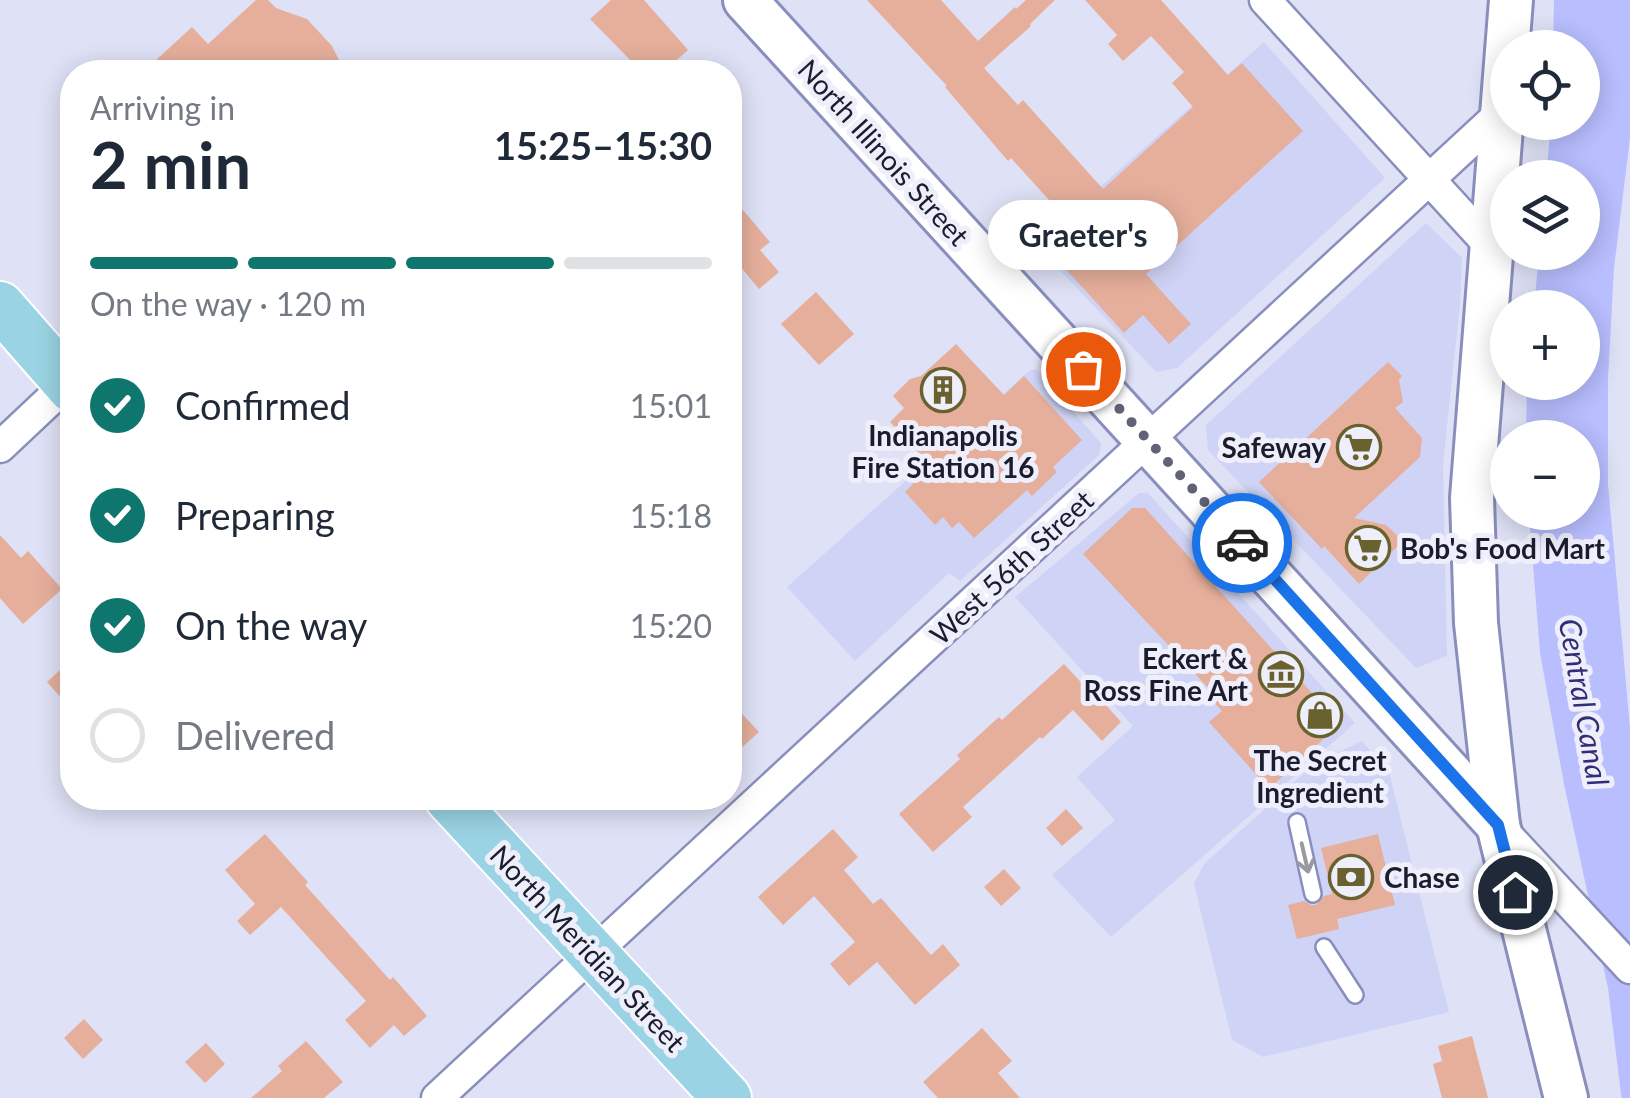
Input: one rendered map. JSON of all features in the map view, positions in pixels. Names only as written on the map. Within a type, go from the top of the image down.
[{"type":"main road","name":"North Illinois Street","points":[[745,0],[1498,825]]},
{"type":"main road","points":[[1508,30],[1510,0]]},
{"type":"main road","points":[[1490,270],[1472,498],[1476,623],[1498,825],[1566,1098]]},
{"type":"main road","points":[[0,306],[60,375]]},
{"type":"main road","name":"North Meridian Street","points":[[460,810],[726,1098]]},
{"type":"street","points":[[1266,0],[1490,246]]},
{"type":"street","name":"West 56th Street","points":[[437,1098],[1490,123]]},
{"type":"street","points":[[0,447],[60,395]]},
{"type":"street","name":"North Illinois Street","points":[[1498,825],[1630,968]]},
{"type":"lane","points":[[1296,822],[1312,894]]},
{"type":"lane","points":[[1324,947],[1356,995]]},
{"type":"shaded area","points":[[1264,42],[1385,178],[1177,368],[1156,372],[1041,250],[1039,241]]},
{"type":"shaded area","points":[[1426,223],[1462,258],[1443,464],[1447,656],[1416,668],[1208,450],[1206,425]]},
{"type":"shaded area","points":[[1036,369],[1101,443],[1099,455],[960,581],[949,573],[855,661],[787,587],[1029,371]]},
{"type":"shaded area","points":[[1139,493],[1148,493],[1355,723],[1111,937],[1052,875],[1115,820],[1077,777],[1133,726],[1015,597]]},
{"type":"shaded area","points":[[1362,741],[1389,772],[1449,1012],[1263,1057],[1232,1040],[1194,884],[1204,864],[1314,764]]},
{"type":"water","name":"Central Canal","points":[[1554,0],[1630,0],[1630,138],[1614,268],[1608,484],[1630,728],[1630,1098],[1622,1098],[1621,1094],[1608,988],[1540,653],[1530,530],[1600,530],[1600,420],[1526,420],[1527,400],[1600,400],[1600,290],[1536,290],[1537,270],[1600,270],[1600,160],[1548,160],[1549,140],[1600,140],[1600,30],[1553,30]]},
{"type":"building","points":[[256,0],[268,0],[276,8],[307,19],[332,46],[339,60],[156,60],[192,27],[208,44]]},
{"type":"building","points":[[611,0],[644,0],[688,50],[677,60],[630,60],[590,19]]},
{"type":"building","points":[[867,0],[941,0],[978,41],[1026,0],[1055,0],[984,68],[1018,105],[1023,100],[1103,189],[1193,107],[1172,83],[1184,72],[1151,36],[1123,61],[1108,44],[1117,35],[1085,0],[1161,0],[1228,75],[1242,63],[1303,131],[1146,274],[1191,324],[1169,344],[1143,315],[1124,333],[1043,244],[1068,221],[1011,158],[1008,161],[947,86]]},
{"type":"building","points":[[742,211],[770,242],[760,250],[779,272],[759,289],[742,268]]},
{"type":"building","points":[[816,292],[854,334],[819,365],[781,324]]},
{"type":"building","points":[[956,344],[1004,395],[1024,376],[1082,440],[1053,467],[1057,472],[1032,496],[1027,490],[974,538],[959,522],[952,528],[943,517],[935,525],[905,492],[929,464],[890,422],[904,408],[893,396]]},
{"type":"building","name":"Safeway","points":[[1388,362],[1402,376],[1399,380],[1403,402],[1395,408],[1422,438],[1420,457],[1354,518],[1386,525],[1403,541],[1359,584],[1259,482]]},
{"type":"building","points":[[1132,508],[1145,508],[1340,724],[1269,789],[1209,722],[1222,711],[1211,699],[1212,692],[1083,554]]},
{"type":"building","points":[[0,535],[21,558],[28,551],[60,591],[23,624],[0,598]]},
{"type":"building","points":[[1064,664],[1121,722],[1102,741],[1073,710],[963,807],[972,817],[933,852],[899,814],[960,759],[957,755]]},
{"type":"building","points":[[60,670],[60,697],[47,682]]},
{"type":"building","points":[[742,714],[759,732],[742,747]]},
{"type":"building","points":[[1066,809],[1083,828],[1062,846],[1046,828]]},
{"type":"building","points":[[833,829],[858,857],[844,870],[873,904],[881,898],[931,955],[943,944],[960,965],[915,1005],[877,962],[849,986],[830,964],[855,942],[814,896],[783,925],[758,897]]},
{"type":"building","points":[[265,834],[308,882],[305,885],[427,1016],[404,1036],[394,1025],[370,1048],[345,1020],[366,1001],[281,907],[250,935],[237,921],[255,904],[225,870]]},
{"type":"building","points":[[1378,834],[1395,905],[1337,919],[1339,929],[1297,939],[1288,905],[1304,901],[1316,905],[1332,894],[1321,848]]},
{"type":"building","points":[[1004,869],[1021,888],[1001,906],[984,887]]},
{"type":"building","points":[[84,1019],[103,1040],[83,1059],[64,1038]]},
{"type":"building","points":[[982,1028],[1012,1061],[998,1073],[1020,1098],[938,1098],[923,1082]]},
{"type":"building","points":[[1472,1036],[1488,1098],[1442,1098],[1433,1064],[1442,1061],[1438,1046]]},
{"type":"building","points":[[306,1041],[343,1082],[324,1098],[251,1098],[282,1071],[278,1066]]},
{"type":"building","points":[[206,1043],[225,1064],[205,1083],[185,1062]]},
{"type":"way so far","points":[[1083,369],[1242,543]]},
{"type":"place","name":"Graeter's","points":[[1083,369]]},
{"type":"place","name":"Indianapolis Fire Station 16","points":[[943,390]]},
{"type":"place","name":"Safeway","points":[[1359,447]]},
{"type":"place","name":"Bob's Food Mart","points":[[1368,548]]},
{"type":"place","name":"Eckert & Ross Fine Art","points":[[1281,674]]},
{"type":"place","name":"The Secret Ingredient","points":[[1320,715]]},
{"type":"place","name":"Chase","points":[[1351,877]]},
{"type":"route","points":[[1242,543],[1498,825],[1515,892]]}]
